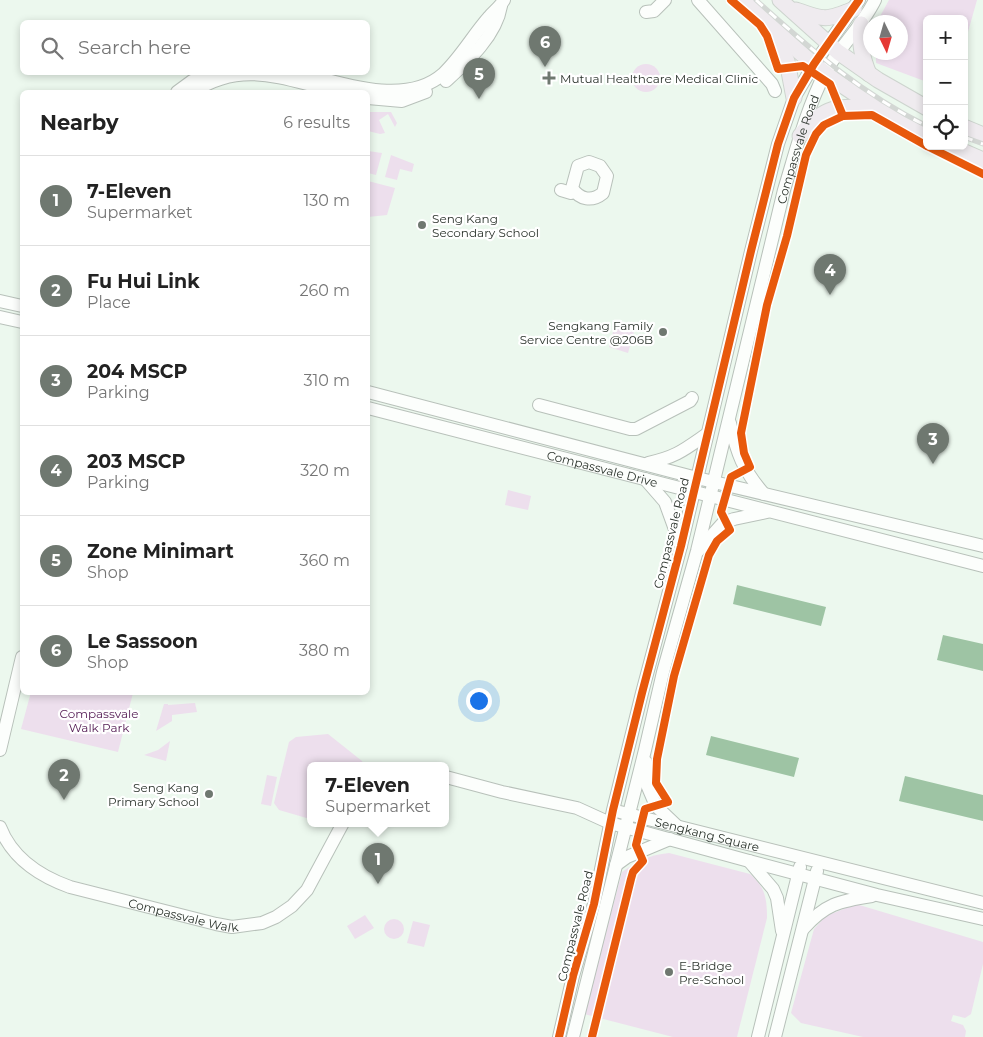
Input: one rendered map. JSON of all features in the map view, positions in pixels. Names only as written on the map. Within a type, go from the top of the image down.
[{"type":"main road","points":[[744,0],[820,69],[880,109],[923,132]]},
{"type":"main road","points":[[784,3],[819,18],[834,17],[856,4]]},
{"type":"main road","points":[[784,3],[834,48],[869,74],[923,106]]},
{"type":"main road","points":[[768,23],[787,61],[794,98]]},
{"type":"main road","points":[[861,24],[862,57],[869,74]]},
{"type":"main road","points":[[800,136],[811,122],[830,108],[857,107],[880,109]]},
{"type":"main road","points":[[968,129],[983,136]]},
{"type":"main road","points":[[960,150],[983,160]]},
{"type":"street","points":[[646,12],[654,11],[665,0]]},
{"type":"street","points":[[698,0],[772,84],[775,91]]},
{"type":"street","points":[[834,48],[861,24],[875,0]]},
{"type":"street","points":[[311,75],[374,90],[400,91],[422,86],[442,75],[489,16],[502,3]]},
{"type":"street","points":[[370,98],[402,101],[427,92],[446,81],[466,63],[484,42],[498,19],[502,3]]},
{"type":"street","points":[[834,48],[856,4]]},
{"type":"street","name":"Compassvale Road","points":[[558,1037],[594,904],[613,810],[681,546],[761,207],[778,144],[794,98],[820,69],[834,48]]},
{"type":"street","name":"Compassvale Road","points":[[573,1037],[661,680],[697,551],[784,190],[800,136],[812,104],[820,69]]},
{"type":"street","points":[[180,90],[204,75]]},
{"type":"street","points":[[197,90],[215,81],[236,75]]},
{"type":"street","points":[[268,75],[333,90]]},
{"type":"street","points":[[0,301],[20,306]]},
{"type":"street","points":[[0,317],[20,322]]},
{"type":"street","name":"Compassvale Drive","points":[[370,393],[697,478],[983,546]]},
{"type":"street","points":[[539,405],[636,429],[692,398]]},
{"type":"street","name":"Compassvale Drive","points":[[370,409],[983,566]]},
{"type":"street","points":[[729,419],[735,445],[743,467],[764,494]]},
{"type":"street","points":[[644,464],[673,457],[707,434]]},
{"type":"street","points":[[645,479],[665,502],[681,546]]},
{"type":"street","points":[[697,551],[723,523],[769,511]]},
{"type":"street","points":[[0,750],[20,665]]},
{"type":"street","points":[[645,750],[647,786],[656,806],[677,826]]},
{"type":"street","points":[[449,778],[586,811],[610,824]]},
{"type":"street","points":[[586,811],[613,810]]},
{"type":"street","name":"Sengkang Square","points":[[613,810],[983,903]]},
{"type":"street","name":"Sengkang Square","points":[[610,824],[878,895],[983,919]]},
{"type":"street","name":"Compassvale Walk","points":[[0,827],[10,846],[21,858],[31,868],[51,880],[97,894],[232,927],[262,923],[276,917],[292,906],[307,890],[341,827]]},
{"type":"street","points":[[616,865],[627,857],[670,839]]},
{"type":"street","points":[[758,1037],[802,858]]},
{"type":"street","points":[[749,861],[773,889],[777,898],[782,936]]},
{"type":"street","points":[[776,1037],[819,862]]},
{"type":"street","points":[[801,931],[819,912],[839,902],[878,895]]},
{"type":"green space","points":[[889,0],[977,0],[968,32],[968,15],[923,15],[923,81],[876,63],[876,60],[908,60],[908,15],[881,15]]},
{"type":"green space","points":[[646,64],[656,68],[660,78],[656,88],[646,92],[636,88],[632,78],[636,68]]},
{"type":"green space","points":[[370,112],[391,112],[397,123],[395,127],[388,114],[379,120],[385,133],[370,132]]},
{"type":"green space","points":[[370,151],[382,153],[376,175],[370,174]]},
{"type":"green space","points":[[391,155],[414,164],[412,172],[400,169],[397,180],[385,177]]},
{"type":"green space","points":[[370,182],[395,188],[387,215],[370,217]]},
{"type":"green space","points":[[618,328],[634,332],[628,353],[609,347],[613,332]]},
{"type":"green space","points":[[508,490],[531,496],[528,510],[505,505]]},
{"type":"green space","name":"Compassvale Walk Park","points":[[30,695],[132,695],[118,752],[21,729]]},
{"type":"green space","points":[[195,703],[197,712],[172,715],[172,721],[156,731],[164,704]]},
{"type":"green space","points":[[328,734],[362,762],[307,762],[307,818],[279,810],[274,803],[289,742],[296,737]]},
{"type":"green space","points":[[170,741],[166,761],[144,755],[158,750]]},
{"type":"green space","points":[[267,775],[277,777],[271,806],[261,804]]},
{"type":"green space","points":[[669,853],[750,874],[764,893],[767,918],[737,1037],[673,1037],[584,1014],[622,872],[644,859]]},
{"type":"green space","points":[[856,904],[983,942],[983,964],[971,1014],[965,1018],[953,1015],[951,1021],[963,1025],[966,1031],[965,1037],[863,1037],[801,1023],[791,1013],[814,929],[826,916]]},
{"type":"green space","points":[[365,915],[374,928],[355,939],[347,926]]},
{"type":"green space","points":[[394,919],[401,922],[404,929],[401,936],[394,939],[387,936],[384,929],[387,922]]},
{"type":"green space","points":[[413,921],[430,925],[424,947],[407,943]]},
{"type":"shaded area","points":[[737,585],[826,607],[821,626],[733,604]]},
{"type":"shaded area","points":[[943,635],[983,644],[983,671],[937,660]]},
{"type":"shaded area","points":[[711,736],[799,758],[794,777],[706,755]]},
{"type":"shaded area","points":[[905,776],[983,795],[983,821],[899,801]]},
{"type":"railway","points":[[756,0],[816,53],[858,85],[880,100],[923,124]]},
{"type":"railway","points":[[968,138],[983,144]]},
{"type":"cycle path","points":[[731,0],[760,25],[767,36],[778,69],[803,66],[830,84],[843,116]]},
{"type":"cycle path","points":[[559,1037],[573,976],[594,904],[613,810],[681,546],[778,144],[794,98],[814,64],[859,0]]},
{"type":"cycle path","points":[[592,1037],[633,872],[643,861],[636,845],[645,809],[668,802],[656,783],[657,759],[674,676],[709,555],[717,541],[730,530],[721,512],[731,477],[750,467],[744,453],[741,433],[767,305],[787,236],[806,155],[816,134],[824,125],[843,116],[872,115],[923,144]]},
{"type":"cycle path","points":[[935,150],[983,174]]},
{"type":"place","name":"Le Sassoon","points":[[545,67]]},
{"type":"place","name":"Mutual Healthcare Medical Clinic","points":[[549,78]]},
{"type":"place","name":"Zone Minimart","points":[[479,99]]},
{"type":"place","name":"Seng Kang Secondary School","points":[[422,225]]},
{"type":"place","name":"203 MSCP","points":[[830,295]]},
{"type":"place","name":"Sengkang Family Service Centre @206B","points":[[663,332]]},
{"type":"place","name":"204 MSCP","points":[[933,464]]},
{"type":"place","name":"Seng Kang Primary School","points":[[209,794]]},
{"type":"place","name":"Fu Hui Link","points":[[64,800]]},
{"type":"place","name":"7-Eleven","points":[[378,884]]},
{"type":"place","name":"E-Bridge Pre-School","points":[[669,972]]}]
